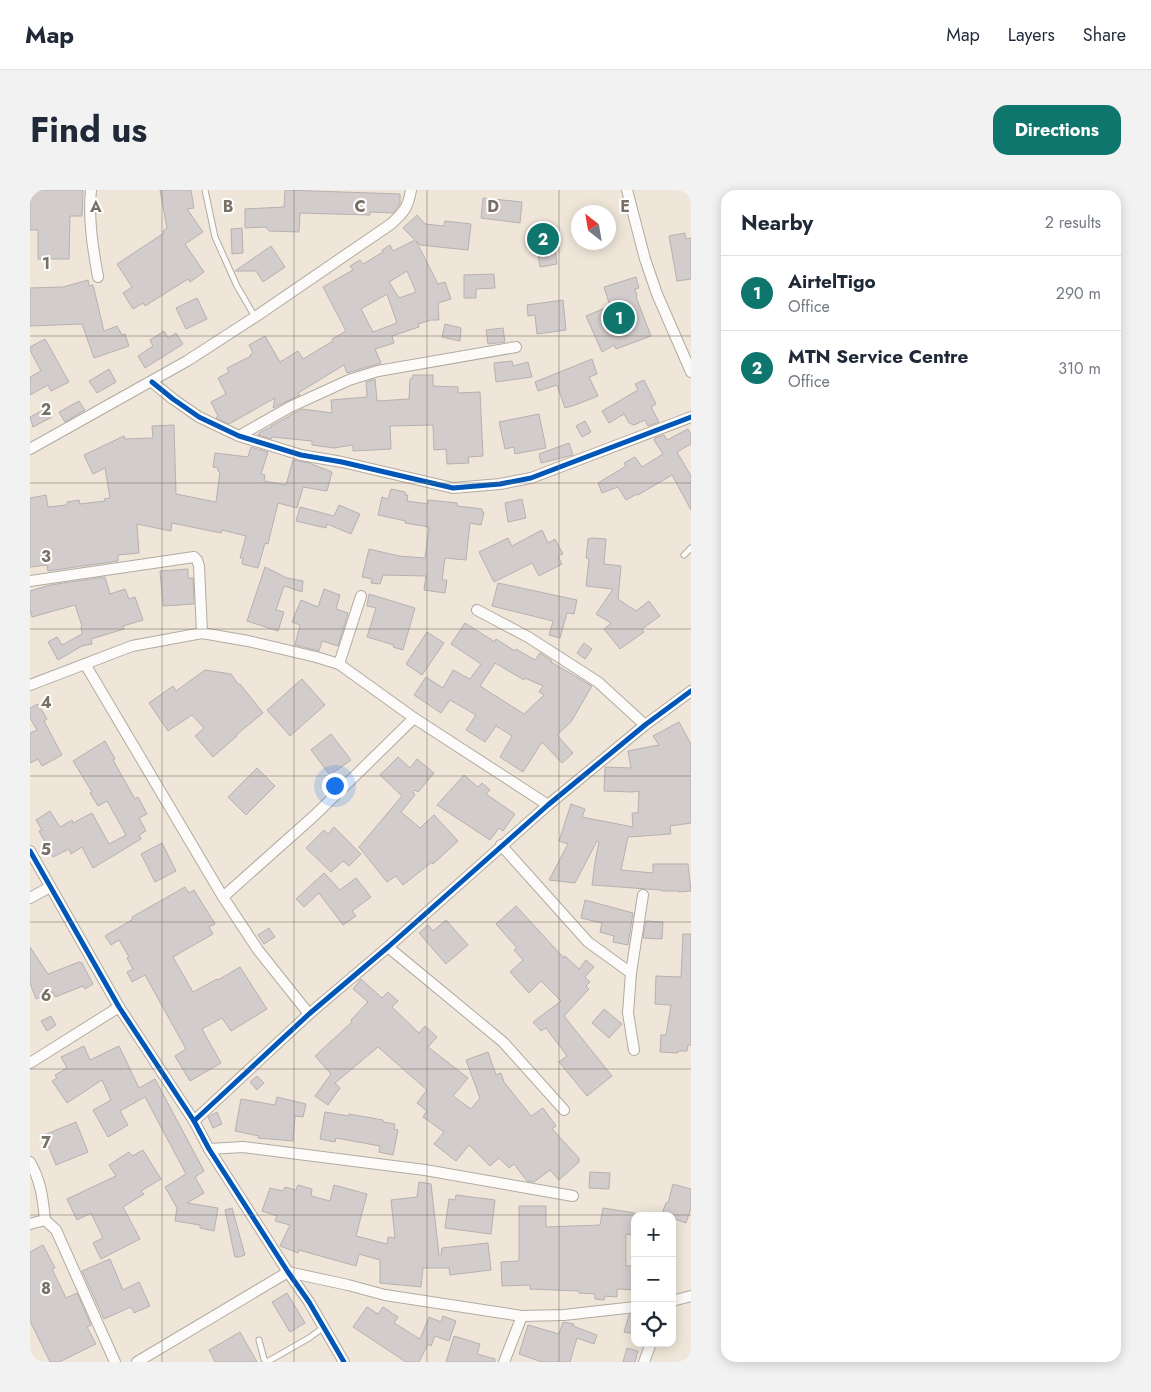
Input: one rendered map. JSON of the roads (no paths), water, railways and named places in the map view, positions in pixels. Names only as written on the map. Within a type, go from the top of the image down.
[{"type":"street","points":[[91,190],[92,242],[98,277]]},
{"type":"street","points":[[30,449],[152,382],[255,317],[391,224],[405,210],[409,203],[411,190]]},
{"type":"street","points":[[627,190],[645,259],[657,294],[691,372]]},
{"type":"street","points":[[239,436],[290,408],[349,380],[378,371],[516,346]]},
{"type":"street","points":[[152,382],[173,400],[199,417],[239,436],[294,454],[342,462],[453,488],[500,484],[531,478],[691,417]]},
{"type":"street","points":[[30,580],[194,557],[199,566],[202,633]]},
{"type":"street","points":[[339,664],[362,596]]},
{"type":"street","points":[[477,610],[528,638],[598,682],[645,725]]},
{"type":"street","points":[[30,685],[132,646],[202,633],[248,641],[339,664],[414,718],[548,805]]},
{"type":"street","points":[[85,664],[223,897],[258,950],[309,1014]]},
{"type":"street","points":[[194,1121],[309,1014],[388,947],[501,845],[645,725],[691,691]]},
{"type":"street","points":[[223,897],[315,815],[414,718]]},
{"type":"street","points":[[501,845],[588,942],[631,973]]},
{"type":"street","points":[[30,851],[119,1007],[194,1121],[209,1149],[288,1272],[310,1302],[344,1362]]},
{"type":"street","points":[[30,898],[50,887]]},
{"type":"street","points":[[634,1050],[628,1013],[631,973],[643,895]]},
{"type":"street","points":[[388,947],[503,1042],[564,1110]]},
{"type":"street","points":[[30,1063],[119,1007]]},
{"type":"street","points":[[209,1149],[243,1147],[415,1169],[573,1196]]},
{"type":"street","points":[[30,1162],[36,1172],[42,1193],[45,1220],[56,1230],[115,1362]]},
{"type":"street","points":[[30,1224],[45,1220]]},
{"type":"street","points":[[137,1362],[288,1272],[348,1284],[385,1295],[522,1316],[564,1316],[631,1308]]},
{"type":"street","points":[[676,1300],[691,1296]]},
{"type":"street","points":[[504,1362],[522,1316]]},
{"type":"street","points":[[644,1362],[650,1347]]},
{"type":"lane","points":[[205,190],[215,237],[237,286],[255,317]]},
{"type":"lane","points":[[684,555],[691,548]]},
{"type":"lane","points":[[258,1340],[264,1359],[267,1362],[309,1338],[324,1327]]},
{"type":"place","name":"MTN Service Centre","points":[[543,239]]},
{"type":"place","name":"AirtelTigo","points":[[619,318]]}]
